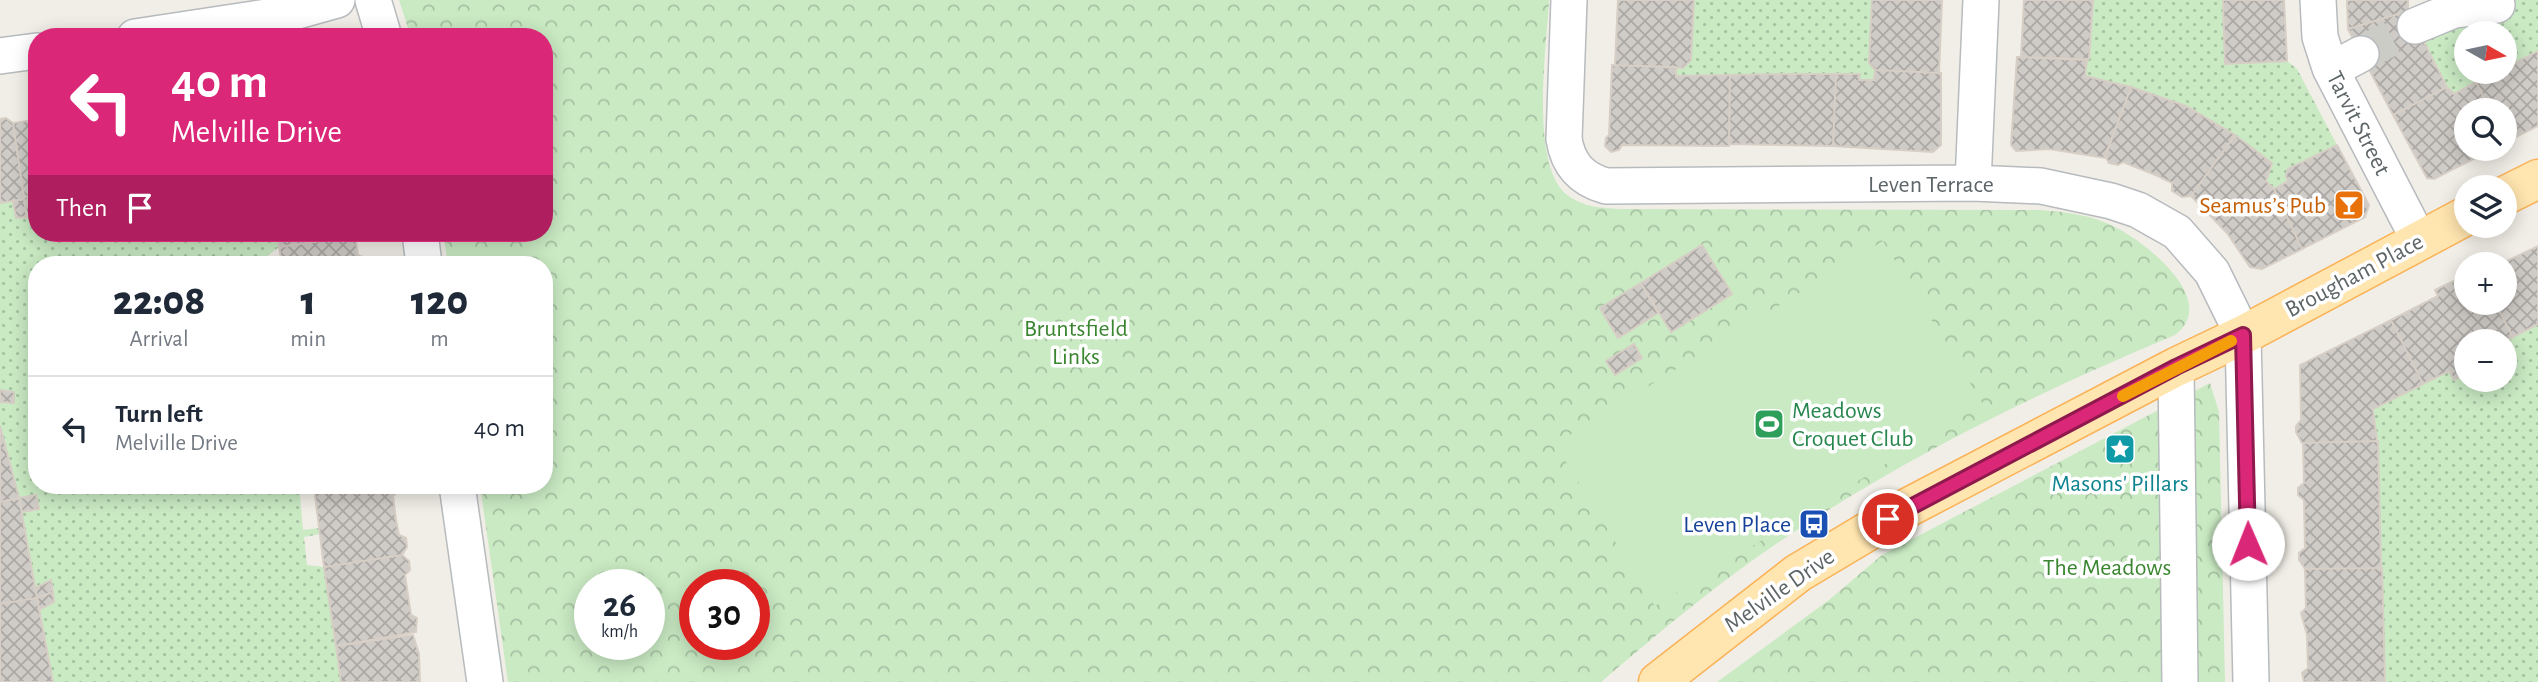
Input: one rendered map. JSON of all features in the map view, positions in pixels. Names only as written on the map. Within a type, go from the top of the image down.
[{"type":"main road","points":[[2517,190],[2538,179]]},
{"type":"main road","name":"Brougham Place","points":[[2243,335],[2454,222]]},
{"type":"main road","name":"Melville Drive","points":[[1658,682],[1756,602],[1809,566],[1907,508],[2176,367],[2243,335]]},
{"type":"street","points":[[195,28],[275,16],[337,0]]},
{"type":"street","points":[[373,0],[381,28]]},
{"type":"street","name":"Leven Terrace","points":[[1569,0],[1566,154],[1581,174],[1606,186],[1973,183],[2075,191],[2138,210],[2177,232],[2212,272],[2243,335]]},
{"type":"street","points":[[1973,183],[1981,0]]},
{"type":"street","name":"Tarvit Street","points":[[2318,0],[2320,37],[2331,70],[2419,240]]},
{"type":"street","points":[[2415,26],[2454,10],[2497,5]]},
{"type":"street","points":[[0,55],[28,52]]},
{"type":"street","points":[[2331,70],[2361,54]]},
{"type":"street","points":[[2243,335],[2251,682]]},
{"type":"street","points":[[2176,367],[2180,682]]},
{"type":"street","points":[[458,494],[485,682]]},
{"type":"green space","name":"Bruntsfield Links","points":[[399,0],[1549,0],[1544,74],[1544,132],[1555,180],[1567,195],[1579,202],[1619,209],[2040,210],[2081,215],[2118,229],[2154,254],[2170,269],[2189,304],[2187,320],[2175,335],[1980,424],[1839,503],[1719,585],[1601,682],[508,682],[481,494],[553,494],[553,256],[447,256],[444,242],[553,242],[553,28],[408,28]]},
{"type":"green space","points":[[1694,0],[1872,0],[1869,63],[1875,70],[1874,80],[1859,80],[1859,74],[1676,76],[1676,67],[1683,67],[1691,60]]},
{"type":"green space","points":[[2093,0],[2223,0],[2225,64],[2287,61],[2297,69],[2337,145],[2289,169],[2286,176],[2288,181],[2274,189],[2266,181],[2272,163],[2229,132],[2161,98],[2085,76],[2087,60],[2090,58]]},
{"type":"green space","points":[[2509,0],[2538,0],[2538,51],[2517,62],[2517,21],[2454,21],[2454,84],[2473,84],[2454,94],[2447,87],[2419,32]]},
{"type":"green space","points":[[13,201],[16,218],[28,215],[28,242],[278,242],[279,247],[267,256],[28,256],[28,494],[300,494],[303,530],[319,528],[320,534],[304,537],[307,565],[324,567],[341,682],[53,682],[39,610],[54,601],[51,581],[35,588],[22,512],[39,508],[36,495],[19,498],[0,426],[0,402],[13,403],[14,392],[0,390],[0,203]]},
{"type":"green space","name":"Meadows Croquet Club","points":[[1883,241],[1983,404],[1655,606],[1555,444]]},
{"type":"green space","points":[[2538,324],[2538,682],[2385,682],[2373,409],[2449,371],[2454,380],[2454,392],[2517,392],[2517,335]]},
{"type":"green space","name":"The Meadows","points":[[2210,383],[2219,412],[2225,682],[1717,682],[1829,600],[1882,555]]},
{"type":"building","points":[[1618,0],[1694,0],[1691,60],[1683,68],[1615,65]]},
{"type":"building","points":[[1872,0],[1942,0],[1939,73],[1875,70],[1869,63]]},
{"type":"building","points":[[2024,0],[2093,0],[2089,59],[2021,57]]},
{"type":"building","points":[[2223,0],[2284,0],[2287,61],[2225,64]]},
{"type":"building","points":[[2347,0],[2408,0],[2408,11],[2348,29]]},
{"type":"building","points":[[2408,11],[2447,87],[2393,115],[2348,29]]},
{"type":"building","points":[[2538,51],[2538,126],[2517,136],[2517,98],[2484,98],[2477,84],[2517,84],[2517,62]]},
{"type":"building","points":[[2017,57],[2087,60],[2085,76],[2131,87],[2105,158],[2049,149],[2016,151],[2011,145]]},
{"type":"building","points":[[1612,65],[1676,67],[1676,76],[1730,75],[1729,146],[1622,145],[1619,150],[1611,152],[1605,146],[1609,135]]},
{"type":"building","points":[[1875,70],[1941,73],[1941,145],[1933,152],[1833,146],[1836,74],[1860,74],[1859,80],[1874,80]]},
{"type":"building","points":[[1836,74],[1833,146],[1729,144],[1730,75]]},
{"type":"building","points":[[2477,84],[2484,98],[2454,98],[2454,161],[2469,161],[2434,179],[2427,178],[2393,115],[2447,87],[2454,94]]},
{"type":"building","points":[[2131,87],[2186,106],[2235,135],[2191,196],[2182,197],[2172,191],[2172,183],[2123,162],[2118,165],[2109,163],[2105,156]]},
{"type":"building","points":[[6,118],[13,123],[24,199],[0,203],[0,119]]},
{"type":"building","points":[[28,121],[28,196],[24,197],[13,123]]},
{"type":"building","points":[[2235,135],[2272,163],[2266,181],[2274,189],[2302,249],[2262,269],[2250,267],[2227,233],[2191,196]]},
{"type":"building","points":[[2337,145],[2369,205],[2365,217],[2302,249],[2274,189],[2288,181],[2288,169]]},
{"type":"building","points":[[28,196],[28,213],[26,213],[24,197]]},
{"type":"building","points":[[24,199],[27,217],[16,218],[13,201]]},
{"type":"building","points":[[278,242],[314,242],[279,247]]},
{"type":"building","points":[[314,242],[356,242],[360,256],[281,256],[279,247]]},
{"type":"building","points":[[1702,245],[1732,294],[1671,332],[1641,283]]},
{"type":"building","points":[[2538,246],[2538,324],[2517,335],[2517,329],[2509,329],[2501,315],[2517,315],[2517,256]]},
{"type":"building","points":[[2454,281],[2454,315],[2501,315],[2509,329],[2454,329],[2454,380],[2449,371],[2423,384],[2391,320],[2438,296],[2435,290]]},
{"type":"building","points":[[1641,283],[1658,313],[1618,338],[1600,308]]},
{"type":"building","points":[[2391,320],[2423,384],[2373,409],[2377,441],[2302,443],[2296,432],[2296,426],[2301,420],[2300,365]]},
{"type":"building","points":[[1634,344],[1642,358],[1615,375],[1606,361]]},
{"type":"building","points":[[0,390],[14,392],[14,403],[0,402]]},
{"type":"building","points":[[0,426],[19,498],[0,502]]},
{"type":"building","points":[[2378,441],[2381,568],[2305,569],[2299,560],[2299,553],[2305,548],[2304,500],[2298,495],[2298,488],[2304,483],[2303,443]]},
{"type":"building","points":[[315,494],[395,494],[393,496],[399,535],[406,538],[407,547],[402,555],[324,567]]},
{"type":"building","points":[[36,495],[39,509],[22,512],[19,498]]},
{"type":"building","points":[[19,498],[37,598],[0,604],[0,502]]},
{"type":"building","points":[[402,555],[409,561],[410,570],[405,575],[411,615],[417,618],[416,632],[336,646],[324,567]]},
{"type":"building","points":[[2382,568],[2385,682],[2304,682],[2302,673],[2308,668],[2307,635],[2301,613],[2306,608],[2305,569]]},
{"type":"building","points":[[51,580],[53,592],[37,598],[35,588]]},
{"type":"building","points":[[53,592],[54,602],[39,610],[37,598]]},
{"type":"building","points":[[37,598],[53,682],[0,682],[0,604]]},
{"type":"building","points":[[413,635],[419,654],[420,682],[341,682],[336,646]]},
{"type":"tunnel","points":[[2361,54],[2415,26]]},
{"type":"slow traffic","points":[[2123,396],[2231,341]]},
{"type":"place","name":"Seamus’s Pub","points":[[2349,205]]},
{"type":"place","name":"Meadows Croquet Club","points":[[1769,424]]},
{"type":"place","name":"Masons' Pillars","points":[[2120,449]]},
{"type":"place","name":"Leven Place","points":[[1814,524]]},
{"type":"route","points":[[1888,519],[2176,367],[2243,335],[2248,544]]}]
